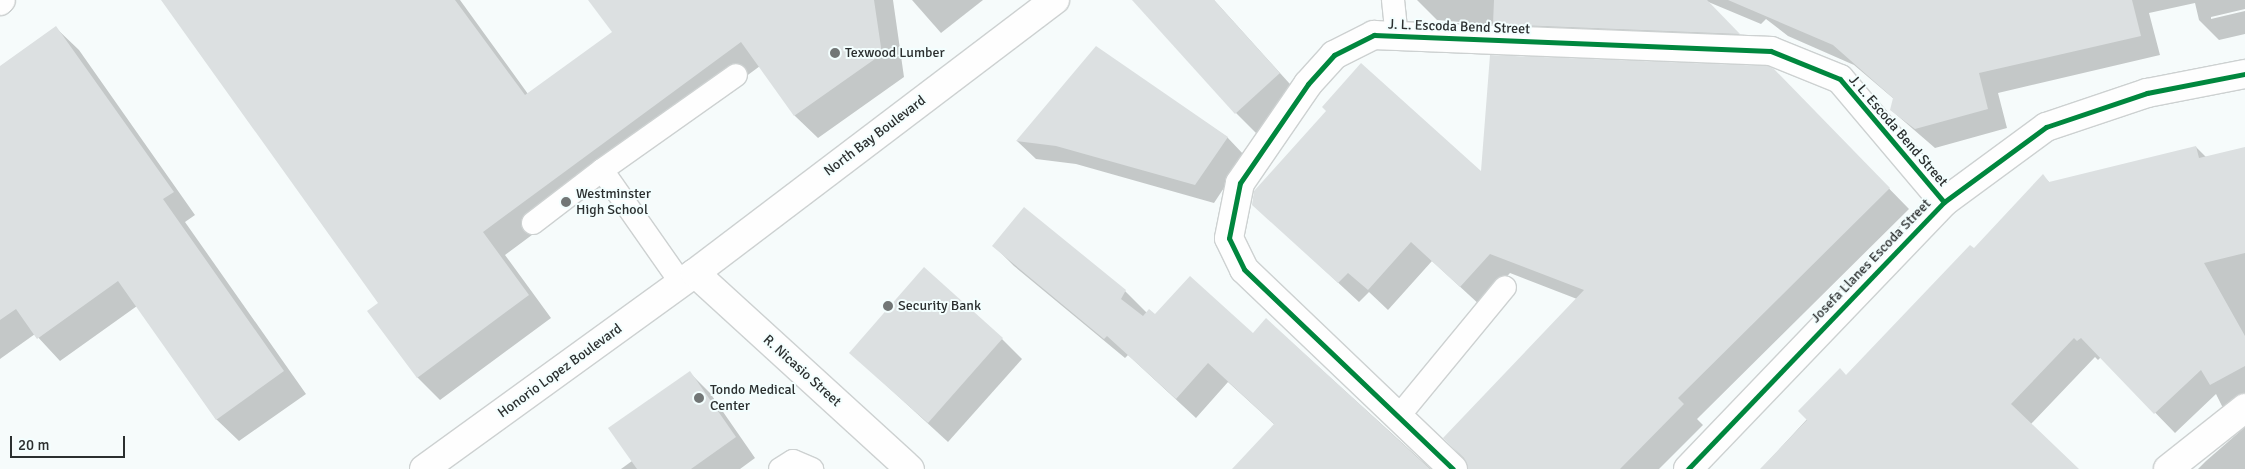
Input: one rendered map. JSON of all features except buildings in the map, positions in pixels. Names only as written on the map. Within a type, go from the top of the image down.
[{"type":"street","name":"North Bay Boulevard","points":[[688,278],[1056,0]]},
{"type":"street","name":"J. L. Escoda Bend Street","points":[[1453,469],[1244,269],[1229,238],[1240,183],[1308,84],[1334,55],[1374,35],[1771,51],[1840,79],[1944,202]]},
{"type":"street","name":"Josefa Llanes Escoda Street","points":[[1688,469],[1944,202],[2046,127],[2148,93],[2245,74]]},
{"type":"street","name":"Honorio Lopez Boulevard","points":[[424,469],[688,278]]},
{"type":"street","name":"R. Nicasio Street","points":[[688,278],[910,469]]},
{"type":"street","points":[[2168,469],[2245,408]]},
{"type":"lane","points":[[1393,0],[1397,36]]},
{"type":"lane","points":[[533,223],[602,170],[736,75]]},
{"type":"lane","points":[[602,170],[688,278]]},
{"type":"lane","points":[[1398,417],[1505,287]]},
{"type":"lane","points":[[780,469],[793,461],[812,469]]},
{"type":"cycle path","points":[[1453,469],[1244,269],[1229,238],[1240,183],[1308,84],[1334,55],[1374,35],[1771,51],[1840,79],[1944,202]]},
{"type":"cycle path","points":[[1688,469],[1944,202],[2046,127],[2147,93],[2245,74]]},
{"type":"place","name":"Texwood Lumber","points":[[835,53]]},
{"type":"place","name":"Westminster High School","points":[[566,202]]},
{"type":"place","name":"Security Bank","points":[[888,306]]},
{"type":"place","name":"Tondo Medical Center","points":[[699,398]]}]
